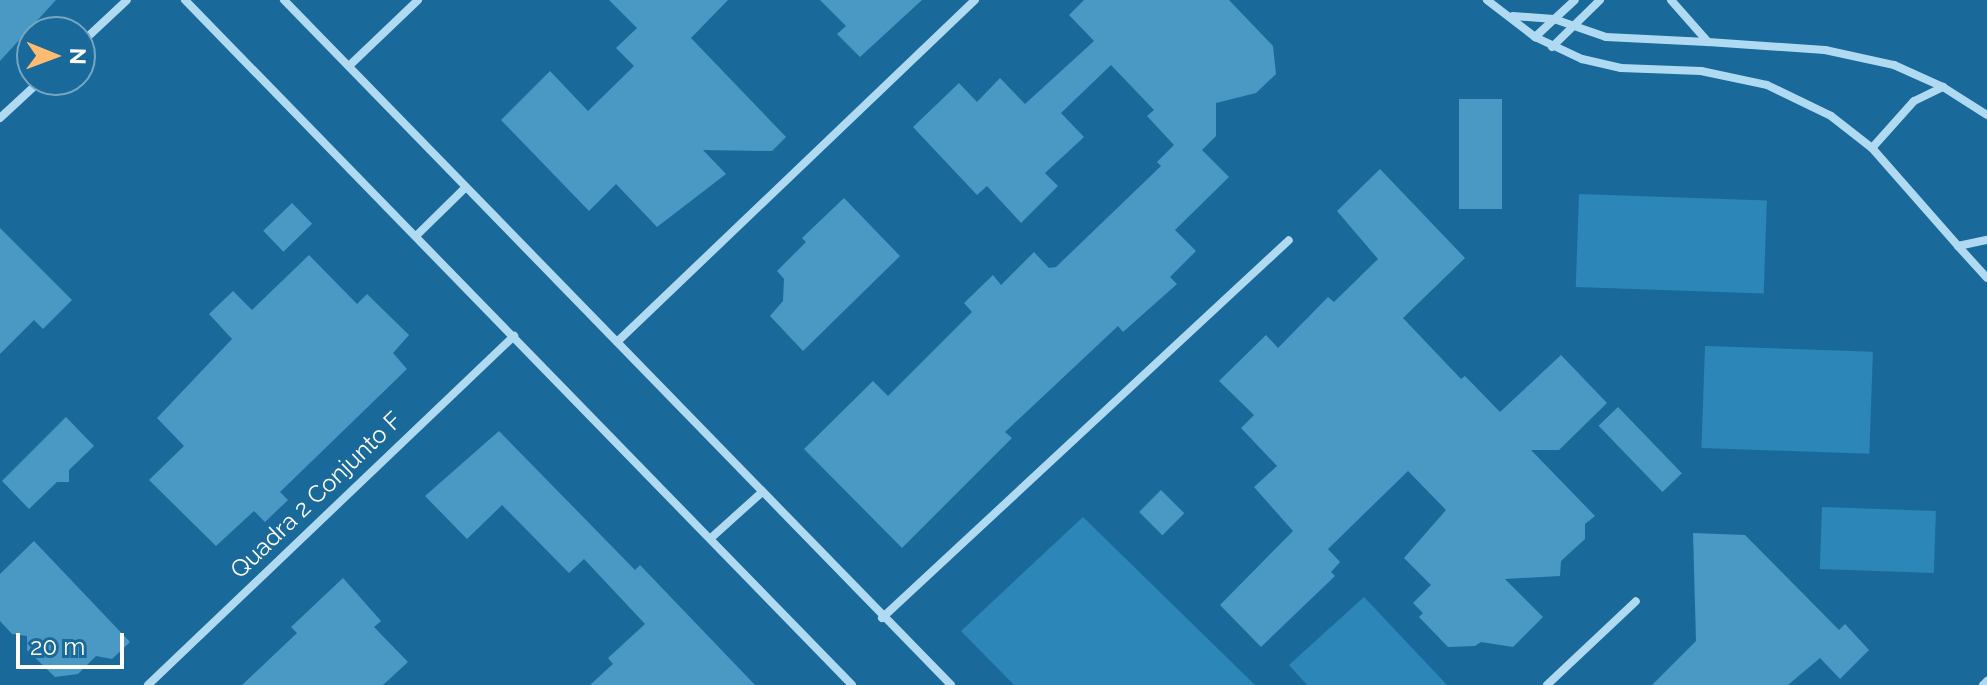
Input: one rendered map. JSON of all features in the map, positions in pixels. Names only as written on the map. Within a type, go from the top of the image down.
[{"type":"street","points":[[96,29],[127,0]]},
{"type":"street","points":[[185,0],[711,538],[845,683]]},
{"type":"street","points":[[284,0],[882,618],[951,685]]},
{"type":"street","points":[[350,65],[418,0]]},
{"type":"street","points":[[617,342],[975,0]]},
{"type":"street","points":[[1487,0],[1552,47],[1621,68],[1701,71],[1767,85],[1831,116],[1872,148],[1987,278]]},
{"type":"street","points":[[1535,37],[1575,0]]},
{"type":"street","points":[[1552,47],[1600,0]]},
{"type":"street","points":[[1671,0],[1708,42]]},
{"type":"street","points":[[1513,16],[1554,19],[1572,28],[1606,37],[1708,42],[1862,57],[1943,87],[1987,115]]},
{"type":"street","points":[[1872,148],[1914,101],[1943,87]]},
{"type":"street","points":[[0,118],[24,96]]},
{"type":"street","points":[[416,236],[465,188]]},
{"type":"street","points":[[882,618],[1289,240]]},
{"type":"street","points":[[1958,246],[1987,240]]},
{"type":"street","name":"Quadra 2 Conjunto F","points":[[148,685],[514,336]]},
{"type":"street","points":[[711,538],[761,493]]},
{"type":"street","points":[[1547,685],[1636,601]]},
{"type":"shaded area","points":[[1579,194],[1767,201],[1764,294],[1576,287]]},
{"type":"shaded area","points":[[1705,346],[1873,352],[1869,454],[1701,448]]},
{"type":"shaded area","points":[[1822,507],[1936,511],[1934,573],[1820,569]]},
{"type":"shaded area","points":[[1083,517],[1255,685],[1014,685],[961,631]]},
{"type":"shaded area","points":[[1364,597],[1447,685],[1307,685],[1289,665]]},
{"type":"building","points":[[0,0],[56,0],[41,16],[16,16],[16,44],[0,61]]},
{"type":"building","points":[[609,0],[728,0],[691,38],[786,137],[772,151],[703,150],[726,174],[657,227],[616,184],[589,211],[501,120],[550,71],[588,111],[634,66],[616,48],[637,28]]},
{"type":"building","points":[[820,0],[922,0],[860,57],[837,34],[846,26]]},
{"type":"building","points":[[1084,0],[1229,0],[1273,46],[1276,74],[1256,93],[1216,103],[1216,136],[1202,150],[1229,177],[1175,230],[1196,251],[1170,277],[1177,284],[1123,332],[1118,326],[1005,432],[1012,438],[902,548],[804,449],[873,381],[888,396],[972,312],[964,303],[993,275],[1001,285],[1034,252],[1049,268],[1056,267],[1161,166],[1157,162],[1174,145],[1147,116],[1154,110],[1111,65],[1061,113],[1084,137],[1045,173],[1058,186],[1021,223],[987,186],[977,195],[913,127],[959,83],[977,102],[1000,78],[1025,104],[1094,41],[1069,15]]},
{"type":"building","points":[[1459,99],[1502,99],[1502,209],[1459,209]]},
{"type":"building","points":[[1380,169],[1465,258],[1403,318],[1461,379],[1465,376],[1500,412],[1561,355],[1607,403],[1559,450],[1531,450],[1595,516],[1585,524],[1585,539],[1561,561],[1560,576],[1505,579],[1543,617],[1513,647],[1481,642],[1475,646],[1448,647],[1419,617],[1423,613],[1413,603],[1431,585],[1404,558],[1446,510],[1408,471],[1328,549],[1340,562],[1331,572],[1335,576],[1261,647],[1220,605],[1293,531],[1254,487],[1277,466],[1241,428],[1254,415],[1219,381],[1266,335],[1278,348],[1328,297],[1334,302],[1378,259],[1337,211]]},
{"type":"building","points":[[844,198],[900,256],[803,351],[770,316],[783,301],[784,279],[777,271],[806,242],[802,238]]},
{"type":"building","points":[[292,203],[312,224],[283,252],[263,231]]},
{"type":"building","points":[[0,228],[72,300],[43,329],[34,320],[0,354]]},
{"type":"building","points":[[309,255],[357,304],[367,294],[409,335],[393,353],[407,369],[280,492],[288,500],[265,522],[254,511],[216,546],[149,480],[184,446],[157,418],[232,339],[209,314],[233,291],[252,310]]},
{"type":"building","points":[[1618,407],[1682,473],[1662,492],[1599,426]]},
{"type":"building","points":[[66,417],[94,446],[69,470],[69,482],[57,482],[29,509],[2,481]]},
{"type":"building","points":[[499,431],[635,570],[640,565],[755,685],[590,685],[613,664],[608,658],[645,624],[584,559],[569,573],[502,505],[467,539],[425,496]]},
{"type":"building","points":[[1161,490],[1184,513],[1162,535],[1139,512]]},
{"type":"building","points":[[1693,533],[1745,535],[1839,630],[1845,624],[1869,650],[1840,679],[1820,658],[1788,685],[1652,685],[1696,641]]},
{"type":"building","points":[[34,541],[130,642],[112,659],[96,656],[78,674],[55,677],[27,650],[27,636],[12,634],[0,621],[0,574]]},
{"type":"building","points":[[343,578],[381,621],[374,627],[408,662],[383,685],[242,685],[297,633],[291,627]]}]
